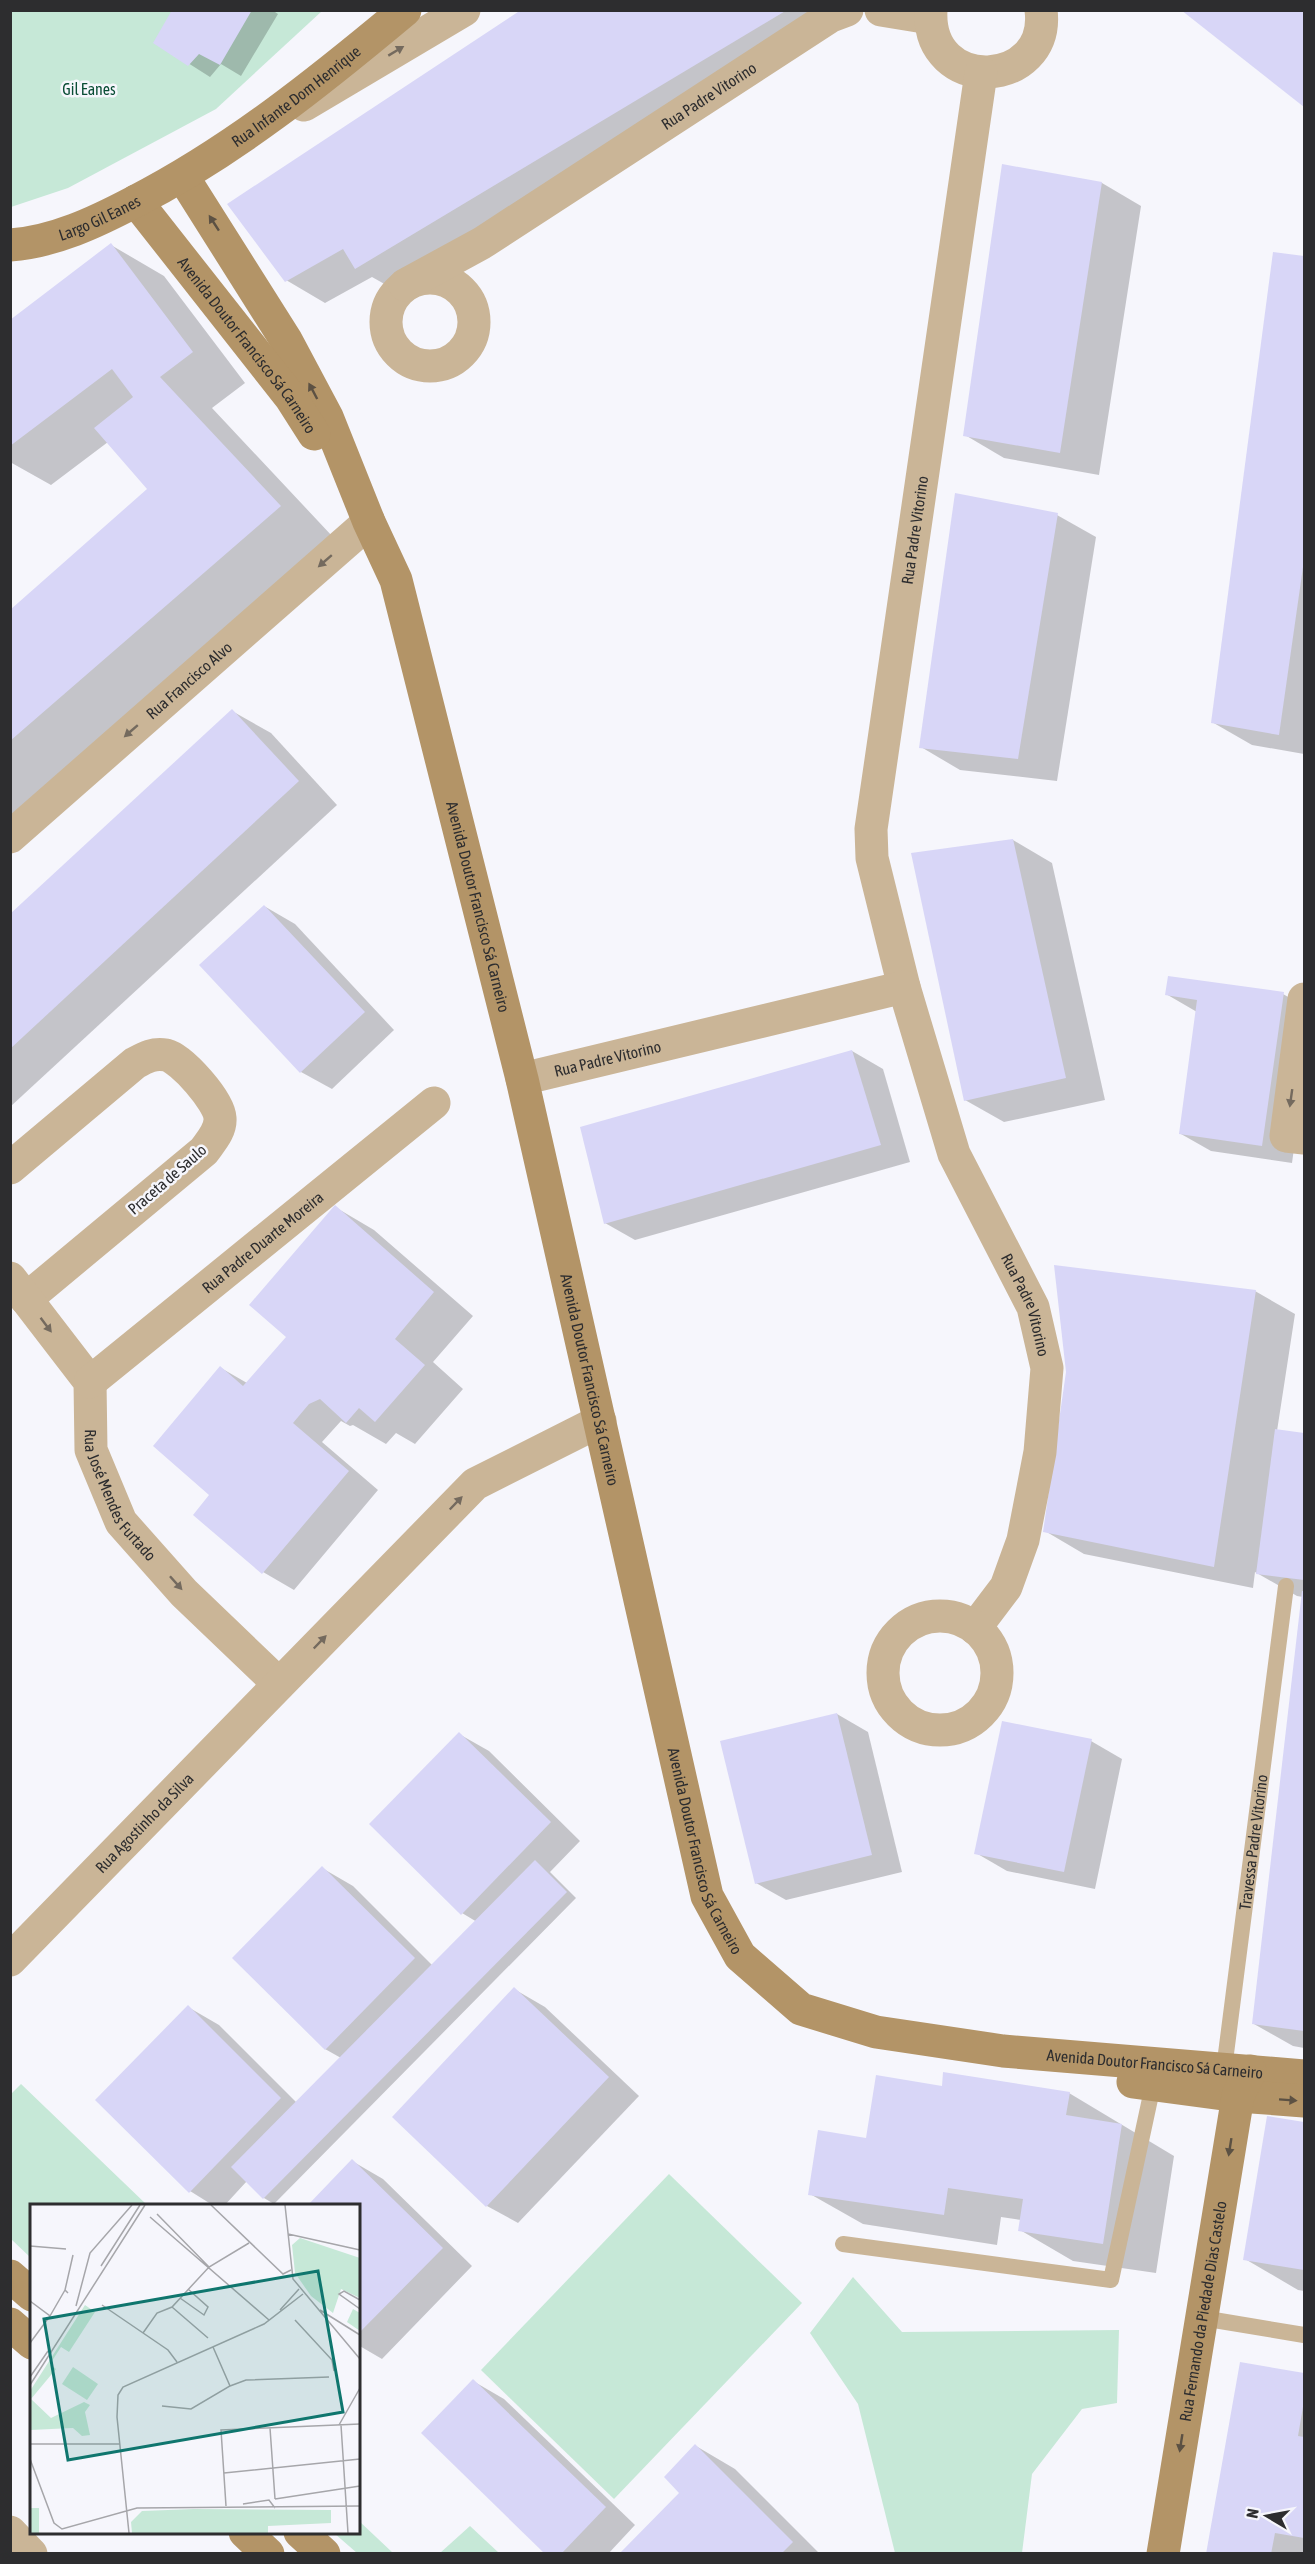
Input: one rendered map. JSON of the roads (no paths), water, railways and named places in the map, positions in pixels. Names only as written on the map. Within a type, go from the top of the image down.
[{"type":"street","name":"Rua Infante Dom Henrique","points":[[183,177],[306,93],[405,10]]},
{"type":"street","points":[[183,177],[464,10]]},
{"type":"street","name":"Rua Padre Vitorino","points":[[482,243],[474,328],[468,345],[455,358],[438,366],[411,362],[397,351],[391,342],[386,325],[389,306],[398,291],[405,285],[482,243],[831,16],[847,10]]},
{"type":"street","points":[[881,10],[931,14],[935,40],[949,59],[970,71],[981,73],[1004,70],[1024,58],[1037,39],[1041,28],[1041,10]]},
{"type":"street","name":"Rua Padre Vitorino","points":[[975,1628],[1006,1587],[1023,1540],[1040,1452],[1047,1368],[1033,1307],[954,1154],[904,987],[872,858],[871,829],[981,73]]},
{"type":"street","name":"Largo Gil Eanes","points":[[10,245],[35,243],[106,217],[183,177]]},
{"type":"street","name":"Avenida Doutor Francisco Sá Carneiro","points":[[183,177],[286,340],[327,417],[369,522],[396,580],[522,1079],[707,1896],[740,1956],[801,2009],[876,2032],[1003,2051],[1237,2078],[1305,2101]]},
{"type":"street","name":"Avenida Doutor Francisco Sá Carneiro","points":[[136,201],[291,398],[369,522]]},
{"type":"street","points":[[405,285],[422,278],[441,278],[450,282],[464,293],[475,318]]},
{"type":"street","name":"Rua Francisco Alvo","points":[[10,837],[369,522]]},
{"type":"street","name":"Rua Padre Vitorino","points":[[522,1079],[904,987]]},
{"type":"street","points":[[1295,1137],[1305,999]]},
{"type":"street","name":"Praceta de Saulo","points":[[10,1168],[135,1063],[152,1054],[168,1056],[182,1064],[215,1103],[220,1118],[218,1132],[204,1150],[18,1288]]},
{"type":"street","name":"Rua Padre Duarte Moreira","points":[[90,1382],[434,1103]]},
{"type":"street","points":[[18,1288],[90,1382]]},
{"type":"street","name":"Rua José Mendes Furtado","points":[[90,1382],[91,1450],[121,1522],[184,1593],[279,1684]]},
{"type":"street","name":"Rua Agostinho da Silva","points":[[10,1960],[475,1484],[600,1421]]},
{"type":"street","name":"Avenida Doutor Francisco Sá Carneiro","points":[[1003,2051],[1122,2080],[1153,2085],[1237,2078],[1305,2076]]},
{"type":"street","name":"Rua Fernando da Piedade Dias Castelo","points":[[1163,2553],[1202,2318],[1237,2078]]},
{"type":"street","points":[[10,2276],[30,2293]]},
{"type":"street","points":[[10,2324],[30,2341]]},
{"type":"street","points":[[10,2532],[31,2553]]},
{"type":"street","points":[[247,2534],[268,2553]]},
{"type":"street","points":[[302,2534],[324,2553]]},
{"type":"lane","name":"Travessa Padre Vitorino","points":[[1237,2078],[1286,1586]]},
{"type":"lane","points":[[843,2244],[1111,2280],[1153,2085]]},
{"type":"lane","points":[[1202,2318],[1305,2335]]},
{"type":"park label","name":"Gil Eanes","points":[[89,89]]}]
